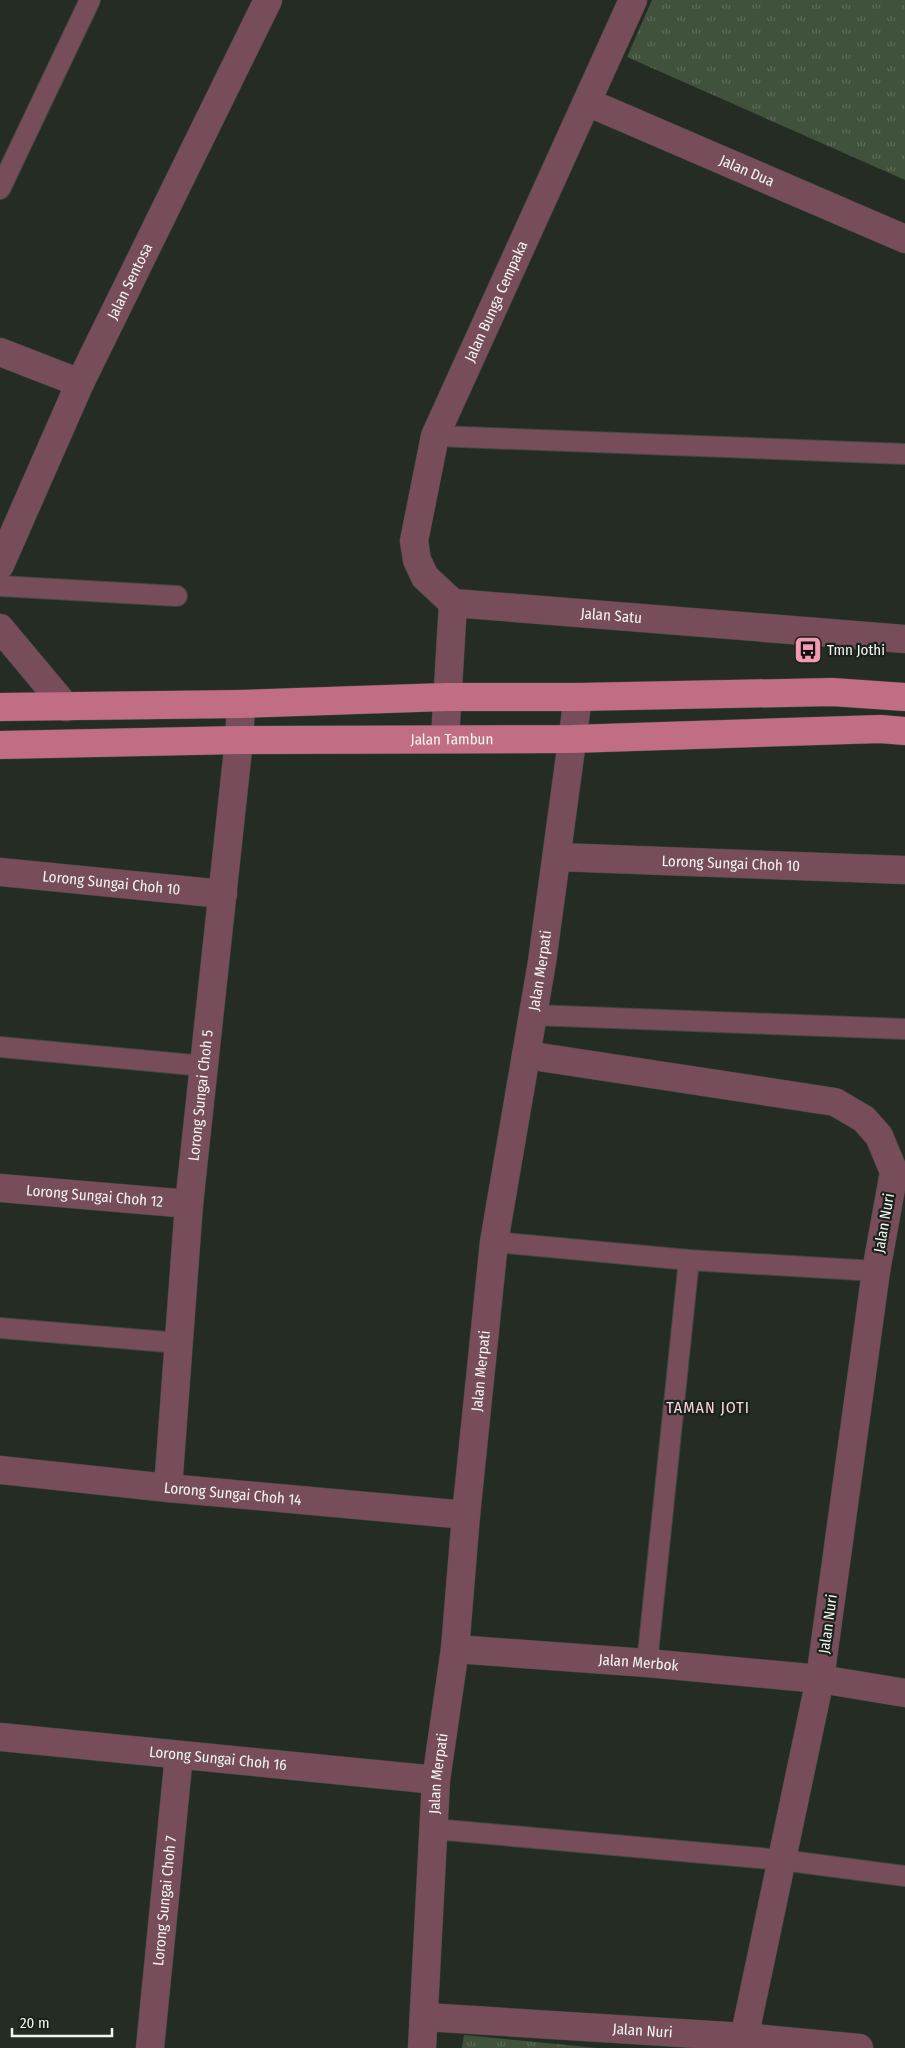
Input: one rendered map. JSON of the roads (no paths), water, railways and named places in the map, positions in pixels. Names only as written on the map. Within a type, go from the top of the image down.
[{"type":"main road","points":[[0,708],[241,704],[446,697],[578,697],[832,692],[905,696]]},
{"type":"main road","name":"Jalan Tambun","points":[[0,745],[239,740],[572,739],[880,728],[905,731]]},
{"type":"street","name":"Jalan Sentosa","points":[[0,565],[80,383],[268,0]]},
{"type":"street","name":"Jalan Bunga Cempaka","points":[[453,603],[425,577],[417,560],[414,541],[435,436],[633,0]]},
{"type":"street","name":"Jalan Dua","points":[[587,102],[905,239]]},
{"type":"street","points":[[0,352],[80,383]]},
{"type":"street","points":[[445,740],[446,697],[453,603]]},
{"type":"street","name":"Jalan Satu","points":[[453,603],[905,638]]},
{"type":"street","points":[[0,628],[66,707]]},
{"type":"street","name":"Jalan Merpati","points":[[422,2048],[436,1780],[455,1650],[466,1515],[494,1242],[533,1015],[578,697]]},
{"type":"street","name":"Lorong Sungai Choh 5","points":[[168,1488],[189,1204],[223,894],[241,704]]},
{"type":"street","name":"Lorong Sungai Choh 10","points":[[556,857],[905,870]]},
{"type":"street","name":"Lorong Sungai Choh 10","points":[[0,872],[223,894]]},
{"type":"street","name":"Jalan Nuri","points":[[526,1055],[836,1102],[864,1118],[879,1136],[894,1172],[876,1270],[820,1679],[743,2043]]},
{"type":"street","name":"Lorong Sungai Choh 12","points":[[0,1188],[189,1204]]},
{"type":"street","name":"Lorong Sungai Choh 14","points":[[0,1470],[168,1488],[466,1515]]},
{"type":"street","name":"Jalan Merbok","points":[[455,1650],[647,1663],[820,1679],[905,1693]]},
{"type":"street","name":"Lorong Sungai Choh 16","points":[[0,1737],[436,1780]]},
{"type":"street","name":"Lorong Sungai Choh 7","points":[[150,2048],[179,1755]]},
{"type":"street","name":"Jalan Nuri","points":[[425,2017],[743,2043],[860,2048]]},
{"type":"lane","points":[[0,189],[90,0]]},
{"type":"lane","points":[[435,436],[905,454]]},
{"type":"lane","points":[[0,586],[177,596]]},
{"type":"lane","points":[[533,1015],[905,1029]]},
{"type":"lane","points":[[0,1047],[204,1066]]},
{"type":"lane","points":[[494,1242],[689,1260],[876,1270]]},
{"type":"lane","points":[[647,1663],[689,1260]]},
{"type":"lane","points":[[0,1328],[179,1343]]},
{"type":"lane","points":[[434,1829],[782,1860],[905,1876]]},
{"type":"place","name":"Tmn Jothi","points":[[808,650]]},
{"type":"district","name":"TAMAN JOTI","points":[[708,1407]]}]
